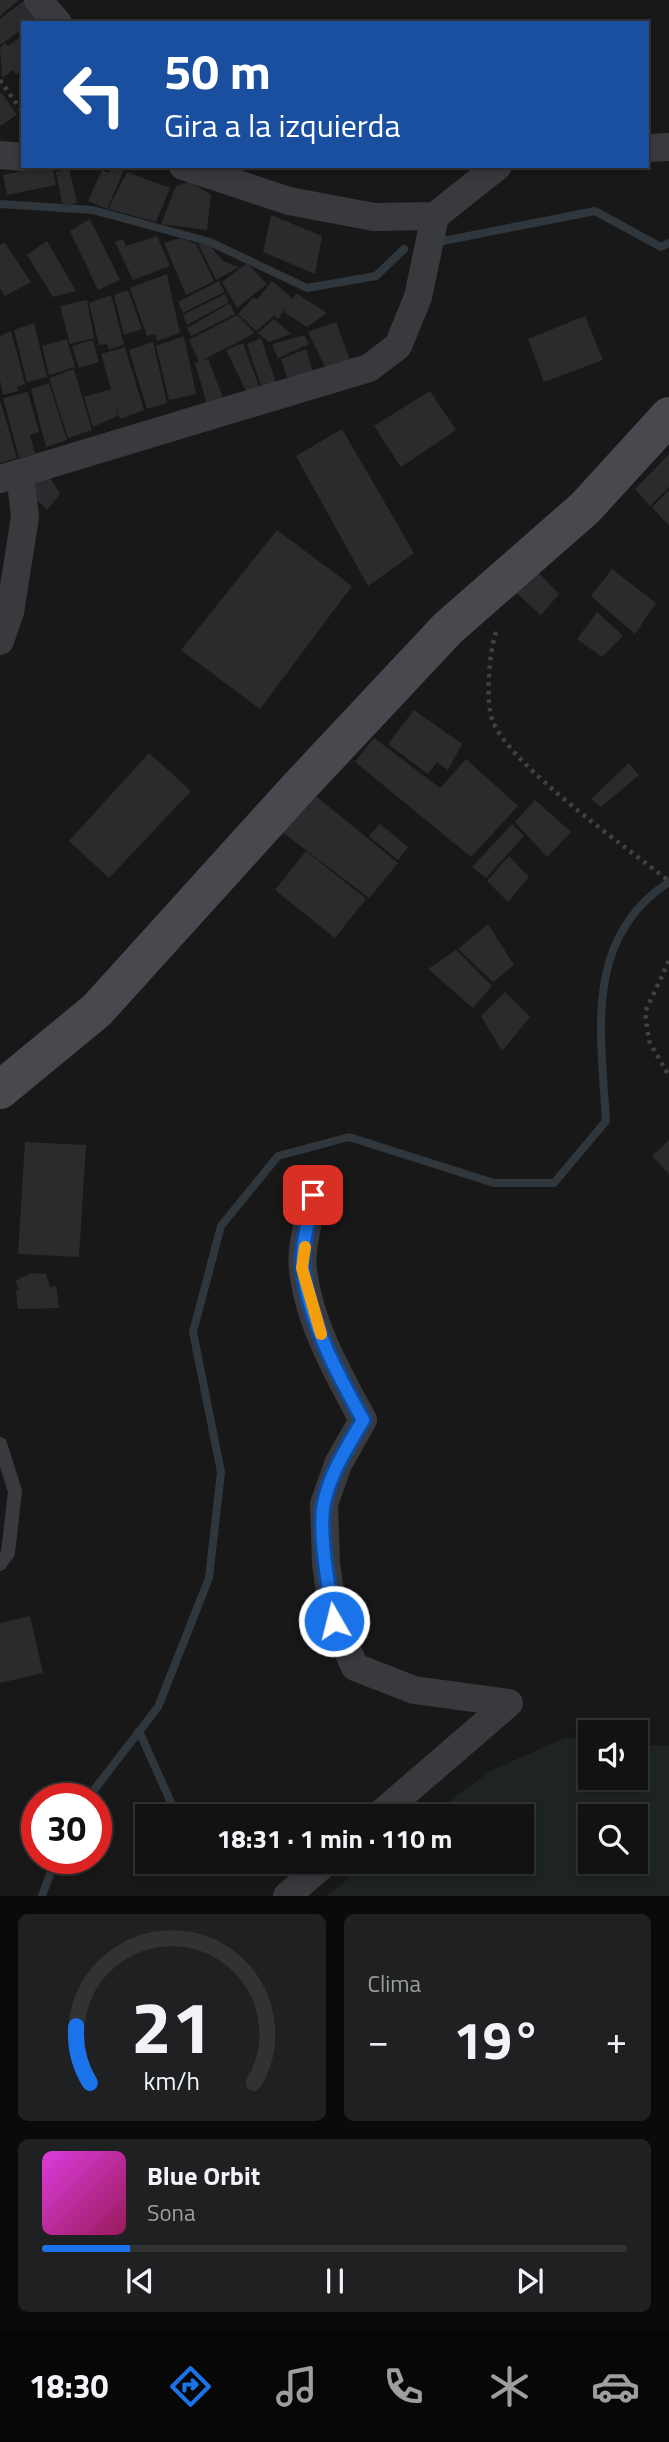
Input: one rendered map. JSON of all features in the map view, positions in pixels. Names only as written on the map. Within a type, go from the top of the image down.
[{"type":"street","points":[[38,0],[56,21]]},
{"type":"street","points":[[649,148],[669,147]]},
{"type":"street","points":[[0,155],[21,157]]},
{"type":"street","points":[[189,168],[289,201],[374,217],[435,216],[495,168]]},
{"type":"street","points":[[0,640],[10,612],[25,517],[10,477],[369,368],[398,346],[418,298],[435,216]]},
{"type":"street","points":[[0,1090],[97,1010],[298,788],[448,628],[586,508],[669,416]]},
{"type":"street","points":[[313,1195],[302,1268],[315,1318],[339,1377],[363,1420],[338,1464],[324,1504],[326,1564],[334,1621],[355,1667],[414,1689],[509,1703],[393,1804]]},
{"type":"street","points":[[287,1896],[312,1874]]},
{"type":"lane","points":[[0,1444],[15,1491],[8,1553],[0,1564]]},
{"type":"path","points":[[0,80],[21,110]]},
{"type":"path","points":[[499,619],[488,656],[492,721],[512,752],[669,881]]},
{"type":"path","points":[[669,961],[645,1012],[649,1041],[669,1076]]},
{"type":"shaded area","points":[[565,1738],[578,1739],[578,1790],[648,1790],[648,1745],[669,1746],[669,1896],[326,1896],[354,1874],[534,1874],[534,1804],[446,1804],[490,1771]]},
{"type":"building","points":[[0,0],[19,0],[0,16]]},
{"type":"building","points":[[25,0],[38,18],[34,21],[21,21],[21,30],[0,45],[0,19]]},
{"type":"building","points":[[19,38],[21,40],[21,71],[16,75],[13,70],[2,78],[0,48],[5,43],[8,46]]},
{"type":"building","points":[[2,93],[17,115],[0,126],[0,94]]},
{"type":"building","points":[[52,168],[56,185],[7,195],[3,175]]},
{"type":"building","points":[[69,168],[77,203],[63,207],[56,172]]},
{"type":"building","points":[[111,168],[124,170],[107,209],[88,201],[102,170],[109,173]]},
{"type":"building","points":[[127,172],[170,188],[156,222],[108,209]]},
{"type":"building","points":[[190,182],[211,195],[207,230],[161,224],[176,186]]},
{"type":"building","points":[[271,215],[322,236],[315,274],[263,252]]},
{"type":"building","points":[[90,219],[120,280],[98,290],[70,231]]},
{"type":"building","points":[[157,236],[170,266],[133,280],[115,242],[123,239],[126,246]]},
{"type":"building","points":[[181,238],[196,244],[214,281],[186,295],[164,243]]},
{"type":"building","points":[[47,241],[76,291],[53,297],[27,255]]},
{"type":"building","points":[[197,241],[210,246],[223,261],[239,267],[216,280]]},
{"type":"building","points":[[5,243],[31,282],[5,296],[0,288],[0,245]]},
{"type":"building","points":[[247,263],[267,284],[237,308],[222,282]]},
{"type":"building","points":[[167,274],[180,333],[157,341],[155,334],[147,336],[130,288]]},
{"type":"building","points":[[219,281],[224,292],[183,313],[178,302]]},
{"type":"building","points":[[272,281],[293,299],[296,293],[327,313],[307,327],[284,312],[288,305],[278,319],[274,316],[256,331],[238,314],[254,297],[257,300]]},
{"type":"building","points":[[128,290],[142,329],[124,335],[114,295]]},
{"type":"building","points":[[225,294],[229,302],[187,325],[183,315]]},
{"type":"building","points":[[111,295],[124,344],[109,350],[107,344],[99,345],[89,303]]},
{"type":"building","points":[[87,300],[94,338],[70,344],[60,306]]},
{"type":"building","points":[[230,303],[235,314],[191,336],[187,328]]},
{"type":"building","points":[[237,315],[255,333],[199,362],[189,340]]},
{"type":"building","points":[[585,316],[603,360],[544,382],[528,339]]},
{"type":"building","points":[[274,319],[291,334],[269,342],[258,333]]},
{"type":"building","points":[[336,322],[350,360],[325,367],[308,332]]},
{"type":"building","points":[[34,323],[47,377],[27,382],[14,330]]},
{"type":"building","points":[[11,331],[25,384],[17,387],[18,391],[3,395],[0,380],[0,336]]},
{"type":"building","points":[[304,335],[309,344],[278,358],[272,344]]},
{"type":"building","points":[[184,336],[196,394],[169,400],[156,346]]},
{"type":"building","points":[[261,338],[278,389],[263,392],[247,344]]},
{"type":"building","points":[[67,339],[75,367],[49,375],[42,346]]},
{"type":"building","points":[[93,340],[99,362],[79,368],[72,346]]},
{"type":"building","points":[[153,342],[167,403],[147,409],[129,350]]},
{"type":"building","points":[[243,343],[260,389],[247,393],[226,350]]},
{"type":"building","points":[[125,347],[144,410],[120,419],[114,403],[118,416],[93,427],[84,397],[111,389],[101,354]]},
{"type":"building","points":[[306,349],[314,376],[290,386],[281,359]]},
{"type":"building","points":[[208,359],[224,400],[207,404],[195,363]]},
{"type":"building","points":[[74,369],[92,430],[68,438],[49,378]]},
{"type":"building","points":[[49,383],[67,440],[46,447],[31,389]]},
{"type":"building","points":[[430,391],[456,430],[401,467],[374,426]]},
{"type":"building","points":[[28,392],[39,432],[30,435],[35,454],[19,458],[3,398]]},
{"type":"building","points":[[0,400],[17,458],[0,463]]},
{"type":"building","points":[[342,429],[414,553],[368,586],[296,456]]},
{"type":"building","points":[[669,454],[669,487],[650,506],[635,489]]},
{"type":"building","points":[[47,473],[60,494],[47,510],[27,490]]},
{"type":"building","points":[[669,490],[669,526],[652,507]]},
{"type":"building","points":[[277,530],[352,586],[260,709],[181,650]]},
{"type":"building","points":[[612,569],[656,603],[635,634],[591,596]]},
{"type":"building","points":[[536,570],[559,594],[541,615],[515,592]]},
{"type":"building","points":[[597,612],[623,636],[602,657],[577,639]]},
{"type":"building","points":[[414,710],[462,744],[448,770],[437,762],[428,774],[388,744]]},
{"type":"building","points":[[374,738],[440,788],[466,759],[518,806],[471,857],[355,762]]},
{"type":"building","points":[[149,753],[191,791],[109,878],[69,841]]},
{"type":"building","points":[[629,763],[639,775],[601,807],[591,799]]},
{"type":"building","points":[[312,793],[398,863],[369,898],[277,828]]},
{"type":"building","points":[[535,800],[571,832],[547,857],[515,822]]},
{"type":"building","points":[[380,824],[408,847],[398,860],[369,836]]},
{"type":"building","points":[[512,824],[524,836],[486,878],[472,867]]},
{"type":"building","points":[[306,851],[366,899],[335,938],[275,890]]},
{"type":"building","points":[[509,856],[529,877],[508,902],[487,881]]},
{"type":"building","points":[[488,924],[514,965],[493,982],[458,949]]},
{"type":"building","points":[[456,950],[492,986],[473,1008],[428,969]]},
{"type":"building","points":[[505,992],[530,1017],[502,1051],[481,1016]]},
{"type":"building","points":[[669,1140],[669,1174],[652,1156]]},
{"type":"building","points":[[25,1142],[86,1145],[79,1257],[18,1254]]},
{"type":"building","points":[[31,1273],[46,1274],[50,1287],[56,1286],[59,1308],[18,1309],[16,1291],[19,1289],[15,1281]]},
{"type":"building","points":[[30,1616],[43,1673],[0,1683],[0,1623]]},
{"type":"waterway","points":[[0,204],[93,210],[210,242],[307,288],[376,276],[404,249]]},
{"type":"waterway","points":[[443,241],[595,211],[661,247],[669,243]]},
{"type":"waterway","points":[[99,1783],[158,1707],[209,1578],[221,1472],[193,1332],[221,1226],[278,1156],[349,1137],[494,1183],[554,1183],[606,1121],[601,1021],[603,990],[610,959],[622,931],[641,905],[669,882]]},
{"type":"waterway","points":[[139,1731],[172,1804]]},
{"type":"waterway","points":[[42,1896],[50,1874]]},
{"type":"slow traffic","points":[[305,1247],[302,1268],[321,1334]]},
{"type":"route","points":[[313,1195],[302,1268],[315,1318],[339,1377],[363,1420],[338,1464],[324,1504],[326,1564],[334,1621]]}]
